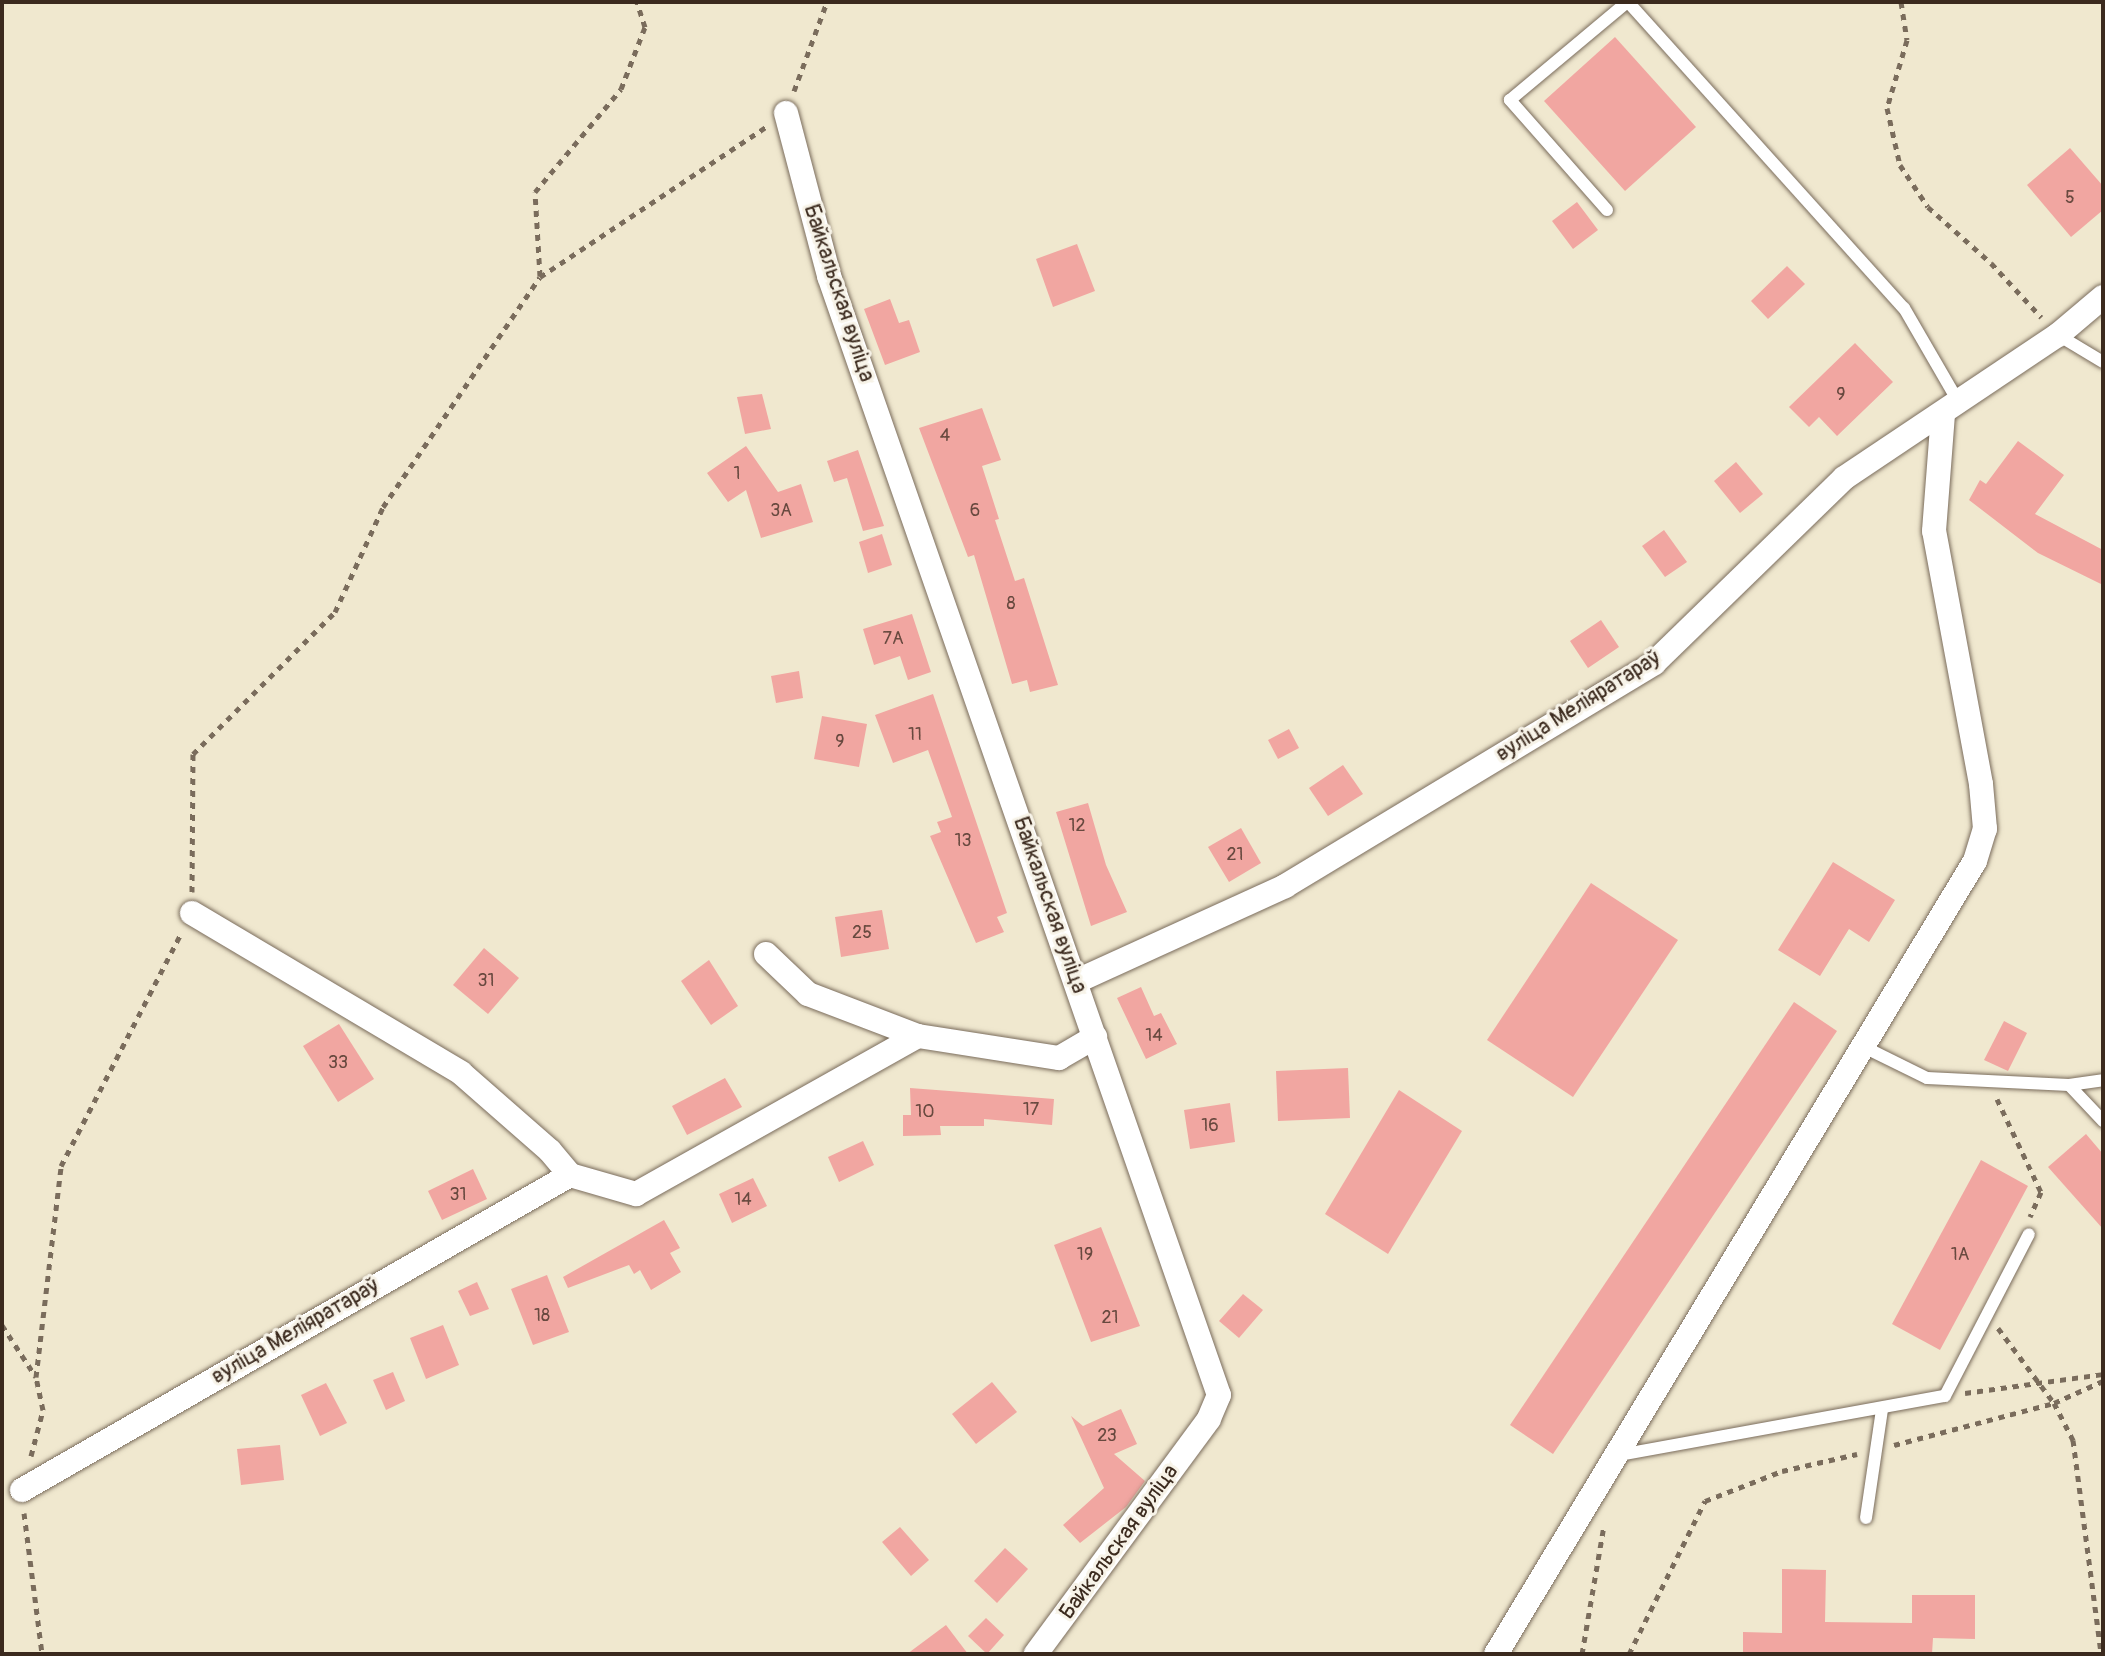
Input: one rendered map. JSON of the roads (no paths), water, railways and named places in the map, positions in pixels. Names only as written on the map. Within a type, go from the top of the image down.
[{"type":"street","name":"Байкальская вуліца","points":[[786,113],[829,276],[1219,1395],[1209,1419],[1036,1654]]},
{"type":"street","name":"вуліца Меліяратараў","points":[[1077,981],[1285,886],[1654,663],[1844,478],[2058,335],[2103,297]]},
{"type":"street","points":[[1496,1654],[1975,861],[1985,829],[1934,531],[1950,407]]},
{"type":"street","points":[[192,913],[461,1073],[550,1151],[570,1175],[636,1194],[918,1036]]},
{"type":"street","points":[[766,954],[808,994],[918,1036],[1059,1058],[1095,1037]]},
{"type":"street","name":"вуліца Меліяратараў","points":[[22,1490],[570,1175]]},
{"type":"lane","points":[[1607,210],[1510,100],[1628,2],[1904,308],[1950,407]]},
{"type":"lane","points":[[2058,335],[2103,362]]},
{"type":"lane","points":[[1862,1046],[1927,1078],[2069,1085],[2103,1080]]},
{"type":"lane","points":[[2069,1085],[2103,1121]]},
{"type":"lane","points":[[1615,1456],[1882,1410],[1945,1396],[2029,1234]]},
{"type":"lane","points":[[1866,1518],[1882,1410]]}]
